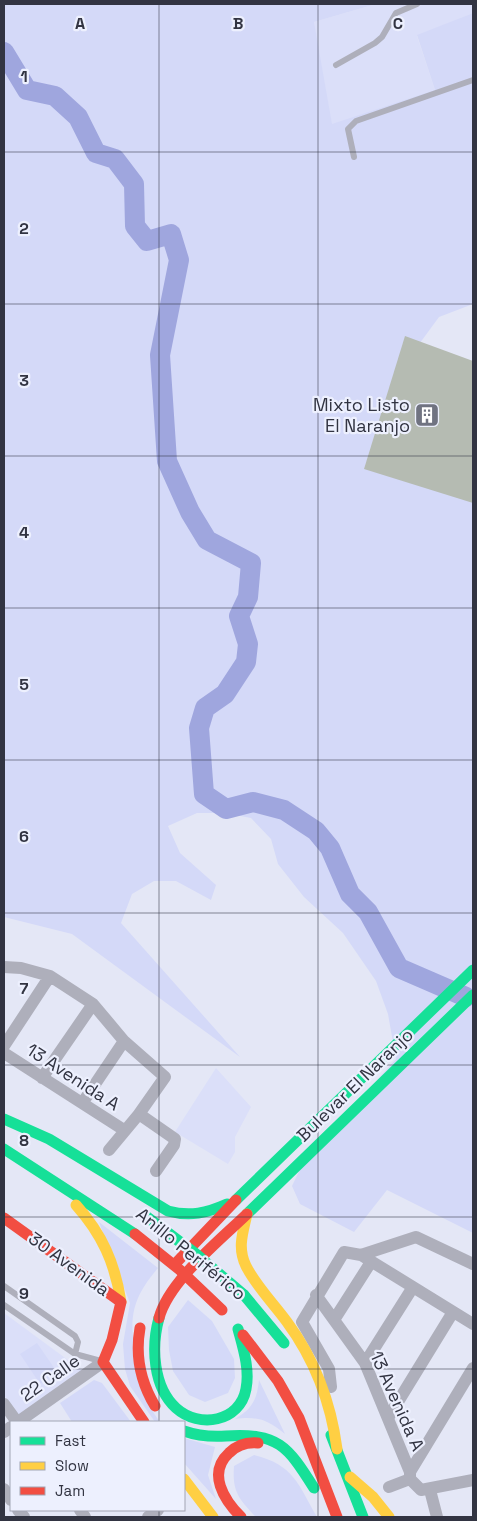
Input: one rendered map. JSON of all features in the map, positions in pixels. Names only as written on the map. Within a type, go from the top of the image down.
[{"type":"main road","name":"Bulevar El Naranjo","points":[[236,1200],[473,970]]},
{"type":"main road","name":"Bulevar El Naranjo","points":[[230,1320],[247,1380],[246,1392],[240,1404],[229,1415],[216,1420],[202,1420],[186,1415],[172,1403],[157,1372],[154,1346],[157,1324],[164,1305],[175,1289],[246,1214],[473,995]]},
{"type":"main road","points":[[4,1118],[91,1179]]},
{"type":"main road","points":[[4,1118],[49,1139],[176,1214],[191,1216],[206,1214],[236,1200]]},
{"type":"main road","name":"Anillo Periférico","points":[[4,1149],[135,1234],[180,1270],[230,1320],[278,1381],[298,1418],[337,1517]]},
{"type":"main road","points":[[58,1185],[90,1220],[110,1249],[118,1280],[121,1302]]},
{"type":"main road","points":[[167,1274],[236,1200]]},
{"type":"main road","points":[[246,1214],[240,1243],[246,1266],[289,1324],[310,1360],[325,1392],[333,1419],[337,1449]]},
{"type":"main road","name":"Anillo Periférico","points":[[143,1215],[196,1254],[244,1295],[270,1324],[289,1351]]},
{"type":"main road","name":"30 Avenida","points":[[4,1218],[121,1302],[112,1340],[103,1362]]},
{"type":"main road","points":[[142,1320],[139,1343],[140,1374],[149,1395],[161,1413]]},
{"type":"main road","points":[[103,1362],[143,1421]]},
{"type":"main road","points":[[311,1390],[348,1475],[363,1517]]},
{"type":"main road","points":[[185,1431],[206,1437],[260,1435],[282,1444],[299,1463],[333,1517]]},
{"type":"main road","points":[[241,1517],[224,1500],[217,1478],[221,1465],[228,1453],[246,1442],[267,1444],[280,1449],[299,1463]]},
{"type":"main road","points":[[348,1475],[373,1497],[389,1517]]},
{"type":"main road","points":[[186,1486],[213,1517]]},
{"type":"main road","points":[[186,1486],[223,1517]]},
{"type":"street","points":[[4,967],[22,968],[50,976],[93,1004],[124,1041],[165,1077],[139,1114],[108,1150]]},
{"type":"street","points":[[4,1046],[50,976]]},
{"type":"street","points":[[42,1078],[93,1004]]},
{"type":"street","points":[[83,1102],[124,1041]]},
{"type":"street","name":"13 Avenida A","points":[[4,1053],[124,1130]]},
{"type":"street","points":[[139,1114],[173,1136],[176,1141],[156,1171]]},
{"type":"street","points":[[334,1320],[366,1258],[407,1238],[416,1237],[473,1264]]},
{"type":"street","points":[[333,1419],[329,1369],[302,1322],[341,1255],[347,1251],[366,1258],[473,1324]]},
{"type":"street","points":[[365,1363],[413,1288]]},
{"type":"street","name":"13 Avenida A","points":[[316,1295],[365,1363],[410,1476],[422,1490],[430,1490]]},
{"type":"street","points":[[388,1418],[453,1312]]},
{"type":"street","name":"22 Calle","points":[[18,1421],[103,1362]]},
{"type":"street","points":[[389,1487],[410,1476],[473,1368]]},
{"type":"street","points":[[4,1404],[16,1421]]},
{"type":"street","points":[[437,1517],[430,1490],[472,1478]]},
{"type":"lane","points":[[336,65],[375,43],[382,37],[396,13],[417,4]]},
{"type":"lane","points":[[354,157],[348,129],[351,124],[473,80]]},
{"type":"lane","points":[[4,1286],[76,1336],[78,1342],[75,1354]]},
{"type":"lane","points":[[4,1305],[75,1354],[103,1362]]},
{"type":"shaded area","points":[[4,4],[376,4],[314,22],[332,124],[435,90],[417,35],[473,13],[473,304],[439,317],[417,347],[463,465],[473,466],[473,1233],[387,1190],[354,1232],[300,1204],[292,1186],[304,1161],[396,1059],[388,1014],[376,981],[343,933],[304,897],[278,864],[271,839],[251,818],[225,813],[197,813],[168,826],[180,853],[216,885],[211,900],[176,881],[154,881],[132,894],[121,923],[240,1057],[72,934],[4,917]]},
{"type":"shaded area","points":[[376,4],[473,4],[473,13],[417,36],[438,99],[339,210],[314,22]]},
{"type":"shaded area","points":[[216,1068],[251,1107],[235,1137],[235,1152],[228,1164],[175,1132]]},
{"type":"shaded area","points":[[99,1222],[158,1268],[148,1281],[136,1304],[132,1327],[144,1391],[148,1403],[159,1421],[154,1421],[130,1386],[125,1369],[123,1344],[130,1303]]},
{"type":"shaded area","points":[[188,1300],[212,1321],[234,1359],[235,1378],[228,1393],[205,1402],[189,1395],[173,1371],[169,1350],[168,1327]]},
{"type":"shaded area","points":[[4,1313],[87,1374],[20,1420],[4,1395]]},
{"type":"shaded area","points":[[37,1343],[57,1372],[40,1384],[20,1354]]},
{"type":"shaded area","points":[[94,1380],[102,1383],[130,1421],[71,1421],[60,1403]]},
{"type":"shaded area","points":[[259,1380],[285,1434],[262,1420],[250,1418],[235,1419],[250,1408],[257,1393]]},
{"type":"shaded area","points":[[185,1438],[215,1447],[208,1475],[216,1499],[185,1464]]},
{"type":"shaded area","points":[[254,1455],[278,1464],[287,1470],[299,1486],[317,1517],[256,1517],[241,1500],[234,1482],[234,1466]]},
{"type":"building","name":"Mixto Listo El Naranjo","points":[[405,336],[473,361],[473,503],[364,469]]},
{"type":"waterway","points":[[4,52],[27,90],[55,96],[78,117],[96,153],[115,159],[134,184],[135,226],[147,241],[171,234],[179,260],[160,355],[167,461],[190,512],[207,540],[251,563],[248,597],[239,616],[248,644],[246,662],[225,694],[205,708],[199,728],[204,794],[226,809],[253,802],[284,810],[316,831],[330,848],[350,894],[368,912],[399,968],[466,997]]},
{"type":"traffic: fast","points":[[236,1200],[473,970]]},
{"type":"traffic: fast","points":[[247,1214],[473,995]]},
{"type":"traffic: fast","points":[[4,1119],[49,1139],[168,1211],[191,1214],[212,1210],[227,1204]]},
{"type":"traffic: fast","points":[[4,1149],[135,1234]]},
{"type":"traffic: fast","points":[[147,1217],[196,1254],[244,1295]]},
{"type":"traffic: fast","points":[[244,1295],[284,1343]]},
{"type":"traffic: fast","points":[[159,1318],[155,1341],[158,1378],[168,1399],[176,1408],[185,1415],[196,1419],[217,1419],[227,1415],[236,1409],[242,1400],[246,1389],[247,1374],[238,1329]]},
{"type":"traffic: fast","points":[[185,1431],[205,1436],[244,1436],[270,1440],[288,1452],[314,1488]]},
{"type":"traffic: fast","points":[[331,1435],[363,1517]]},
{"type":"traffic: slow","points":[[76,1205],[93,1227],[106,1250],[115,1274],[121,1302]]},
{"type":"traffic: slow","points":[[247,1214],[241,1246],[243,1259],[255,1281],[297,1336],[314,1367],[331,1415],[337,1449]]},
{"type":"traffic: slow","points":[[350,1477],[373,1497],[389,1517]]},
{"type":"traffic: slow","points":[[185,1480],[213,1517]]},
{"type":"traffic: jam","points":[[175,1264],[236,1200]]},
{"type":"traffic: jam","points":[[159,1318],[173,1290],[184,1276],[209,1249],[247,1214]]},
{"type":"traffic: jam","points":[[4,1218],[121,1302],[112,1340],[103,1362],[143,1421]]},
{"type":"traffic: jam","points":[[135,1234],[180,1270],[222,1310]]},
{"type":"traffic: jam","points":[[140,1328],[138,1348],[140,1368],[142,1378],[155,1406]]},
{"type":"traffic: jam","points":[[243,1335],[278,1381],[299,1418],[337,1517]]},
{"type":"traffic: jam","points":[[241,1517],[224,1495],[220,1486],[219,1469],[229,1453],[235,1448],[250,1443],[258,1443]]},
{"type":"place","name":"Mixto Listo El Naranjo","points":[[427,415]]}]
